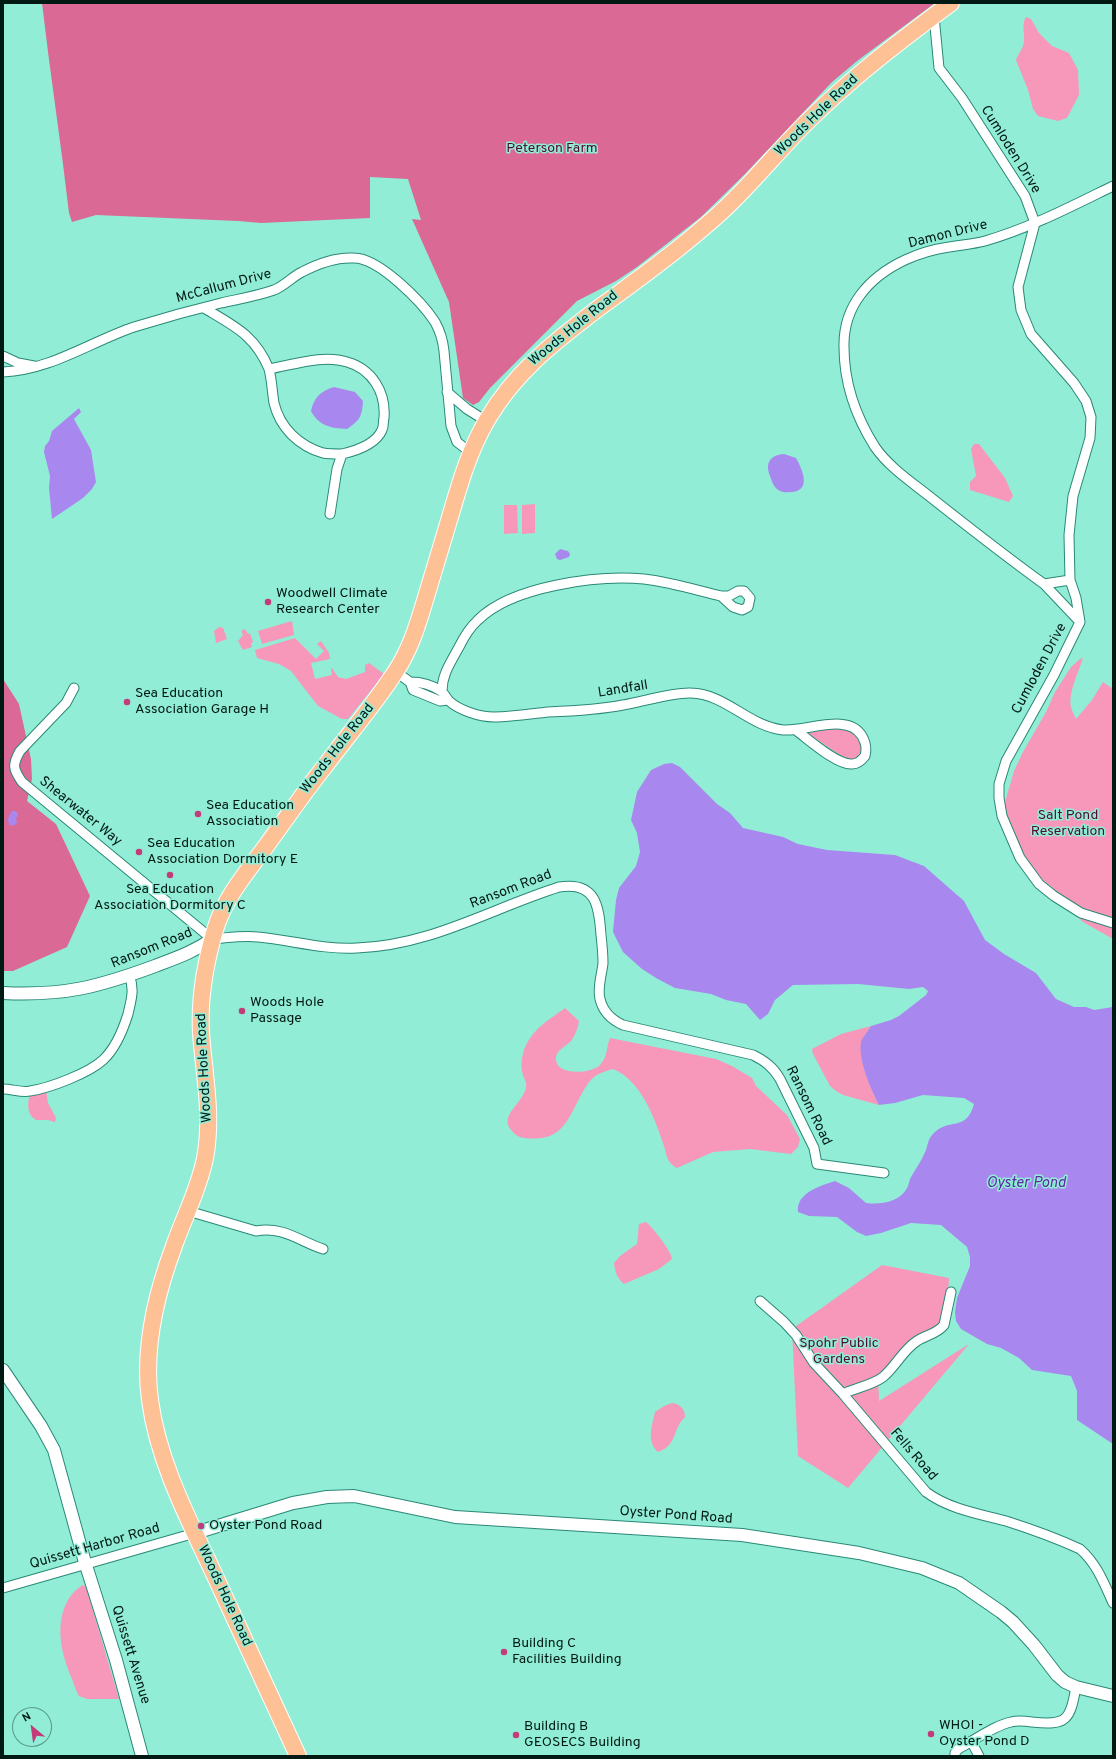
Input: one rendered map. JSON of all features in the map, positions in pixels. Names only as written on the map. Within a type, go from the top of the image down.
[{"type":"highway","name":"Woods Hole Road","points":[[298,1756],[195,1533],[166,1463],[153,1420],[149,1393],[149,1347],[156,1306],[166,1268],[198,1186],[205,1158],[209,1129],[208,1093],[201,1028],[204,970],[217,922],[234,890],[270,841],[288,813],[396,672],[416,629],[470,452],[486,421],[508,388],[539,355],[706,226],[733,202],[805,124],[837,94],[900,41],[951,3]]},
{"type":"street","name":"Cumloden Drive","points":[[934,16],[939,68],[962,98],[1025,196],[1035,223],[1018,287],[1021,310],[1031,334],[1074,383],[1086,401],[1091,417],[1090,438],[1073,496],[1069,535],[1070,580],[1076,598],[1080,622],[1054,675],[1006,761],[1000,784],[999,798],[1002,816],[1020,858],[1039,884],[1054,896],[1081,913],[1113,923]]},
{"type":"street","name":"Damon Drive","points":[[1080,622],[1044,584],[986,542],[896,470],[876,447],[855,408],[844,365],[844,334],[851,310],[861,292],[885,272],[912,258],[948,247],[984,241],[1035,223],[1113,186]]},
{"type":"street","name":"McCallum Drive","points":[[3,372],[16,372],[52,362],[132,328],[275,289],[301,272],[327,262],[354,258],[369,261],[387,272],[419,302],[435,322],[443,341],[449,418],[454,436],[462,446],[470,452]]},
{"type":"street","points":[[204,308],[240,329],[255,344],[269,369],[272,381],[274,403],[281,420],[291,435],[307,446],[324,453],[342,454],[355,451],[372,441],[382,430],[384,404],[380,388],[374,380],[358,367],[349,362],[333,359],[269,369]]},
{"type":"street","points":[[3,356],[26,365],[38,366]]},
{"type":"street","points":[[447,392],[467,409],[486,421]]},
{"type":"street","points":[[330,514],[337,469],[342,454]]},
{"type":"street","points":[[442,691],[443,675],[468,631],[490,610],[521,595],[568,583],[592,579],[643,579],[659,581],[721,596]]},
{"type":"street","points":[[1044,584],[1070,580]]},
{"type":"street","name":"Landfall","points":[[396,672],[410,682],[413,690],[440,701],[448,700]]},
{"type":"street","name":"Landfall","points":[[410,682],[419,682],[442,691],[448,700],[468,711],[493,717],[606,708],[692,693],[720,700],[762,725],[778,729],[797,731],[832,724],[844,724],[850,726],[857,729],[865,741],[867,746],[865,756],[858,763],[846,763],[812,743],[797,731]]},
{"type":"street","name":"Shearwater Way","points":[[74,688],[66,703],[20,751],[14,760],[14,771],[22,782],[212,939]]},
{"type":"street","name":"Ransom Road","points":[[3,993],[33,994],[87,989],[196,950],[212,939],[257,937],[319,946],[356,948],[405,942],[452,929],[559,887],[566,886],[580,888],[591,894],[599,908],[603,961],[599,993],[600,1000],[608,1016],[623,1025],[753,1054],[774,1068],[814,1148],[817,1164],[884,1173]]},
{"type":"street","points":[[3,1089],[31,1091],[48,1086],[66,1080],[96,1065],[104,1059],[121,1035],[125,1023],[133,992],[129,975]]},
{"type":"street","points":[[188,1211],[256,1231],[268,1229],[288,1233],[310,1245],[323,1249]]},
{"type":"street","points":[[843,1394],[881,1378],[908,1349],[918,1341],[941,1329],[944,1325],[951,1292]]},
{"type":"street","name":"Fells Road","points":[[760,1301],[784,1322],[796,1336],[814,1363],[843,1394],[926,1492],[935,1499],[959,1508],[1008,1522],[1063,1541],[1080,1549],[1089,1557],[1098,1571],[1113,1603]]},
{"type":"street","name":"Quissett Avenue","points":[[3,1370],[41,1426],[54,1450],[86,1564],[116,1660],[142,1756]]},
{"type":"street","name":"Oyster Pond Road","points":[[195,1533],[293,1503],[327,1497],[354,1496],[455,1517],[742,1535],[846,1551],[922,1568],[946,1577],[968,1588],[1012,1622],[1034,1645],[1056,1675],[1064,1682],[1076,1687],[1113,1696]]},
{"type":"street","name":"Quissett Harbor Road","points":[[3,1588],[195,1533]]},
{"type":"street","points":[[955,1756],[956,1750],[1009,1722],[1016,1721],[1047,1724],[1061,1721],[1067,1717],[1071,1711],[1076,1687]]},
{"type":"street","points":[[971,1742],[980,1756]]},
{"type":"green space","name":"Peterson Farm","points":[[42,3],[935,3],[857,61],[832,82],[745,174],[701,217],[637,267],[616,281],[577,301],[490,388],[479,402],[473,405],[463,398],[449,302],[412,219],[421,220],[408,179],[370,177],[370,218],[261,223],[96,215],[72,222],[69,213]]},
{"type":"green space","points":[[1026,17],[1031,19],[1039,33],[1052,46],[1069,53],[1078,70],[1079,95],[1067,118],[1058,121],[1038,116],[1033,109],[1028,90],[1016,60],[1023,45],[1023,26]]},
{"type":"green space","points":[[974,444],[979,444],[1005,478],[1013,496],[1009,502],[970,490],[970,482],[976,476],[971,449]]},
{"type":"green space","points":[[535,504],[535,533],[522,534],[522,505]]},
{"type":"green space","points":[[504,505],[517,505],[518,533],[504,534]]},
{"type":"green space","points":[[292,621],[294,635],[262,644],[258,631]]},
{"type":"green space","points":[[219,627],[223,628],[227,639],[216,643],[214,631]]},
{"type":"green space","points":[[245,629],[248,634],[250,633],[253,642],[251,643],[252,647],[243,650],[238,641],[243,635],[241,631]]},
{"type":"green space","points":[[295,638],[316,659],[324,651],[317,644],[321,641],[329,653],[330,659],[311,663],[315,679],[332,675],[332,668],[338,677],[346,679],[365,672],[365,665],[369,663],[384,674],[348,719],[342,719],[318,706],[291,671],[279,664],[257,658],[255,650]]},
{"type":"green space","name":"Salt Pond Reservation","points":[[1083,658],[1074,682],[1070,701],[1072,712],[1076,719],[1092,700],[1103,682],[1113,689],[1113,939],[1083,922],[1063,903],[1053,888],[1029,867],[1020,852],[1003,809],[1014,771],[1023,752],[1046,712],[1055,692],[1071,667]]},
{"type":"green space","points":[[3,679],[19,704],[31,759],[32,779],[27,801],[56,824],[90,896],[67,947],[13,971],[3,971]]},
{"type":"green space","points":[[837,728],[849,731],[857,738],[862,746],[860,757],[854,760],[846,759],[807,733]]},
{"type":"green space","points":[[565,1008],[579,1021],[572,1039],[560,1050],[556,1057],[560,1068],[573,1072],[580,1072],[588,1071],[599,1066],[604,1060],[610,1038],[716,1059],[732,1066],[752,1078],[756,1086],[787,1115],[800,1139],[798,1147],[791,1154],[750,1149],[713,1152],[677,1168],[671,1164],[668,1159],[656,1124],[639,1091],[623,1074],[613,1069],[600,1073],[592,1079],[584,1089],[566,1123],[554,1134],[537,1138],[523,1138],[518,1136],[508,1125],[508,1120],[526,1086],[522,1068],[525,1048],[538,1028]]},
{"type":"green space","points":[[871,1026],[864,1036],[861,1049],[866,1074],[879,1105],[843,1095],[830,1086],[813,1054],[812,1049],[841,1034]]},
{"type":"green space","points":[[46,1090],[48,1103],[56,1118],[55,1122],[48,1120],[36,1120],[29,1112],[28,1102],[30,1094]]},
{"type":"green space","points":[[646,1222],[665,1245],[672,1259],[659,1269],[624,1284],[617,1275],[614,1263],[620,1256],[637,1244],[639,1224]]},
{"type":"green space","name":"Spohr Public Gardens","points":[[882,1265],[949,1278],[947,1313],[931,1336],[903,1352],[878,1377],[879,1401],[969,1344],[848,1488],[798,1456],[792,1329]]},
{"type":"green space","points":[[672,1403],[682,1407],[685,1417],[669,1445],[658,1452],[654,1448],[651,1438],[651,1428],[655,1412]]},
{"type":"green space","points":[[83,1585],[86,1587],[119,1699],[87,1699],[79,1696],[64,1658],[60,1635],[63,1613],[67,1602],[73,1593]]},
{"type":"water","points":[[334,387],[355,392],[363,401],[360,418],[347,429],[330,427],[321,423],[311,411],[316,398],[325,390]]},
{"type":"water","points":[[79,408],[81,412],[74,419],[91,450],[96,482],[92,489],[83,498],[52,519],[49,488],[50,476],[44,452],[45,446],[49,441],[52,431]]},
{"type":"water","points":[[784,454],[796,458],[803,473],[804,483],[802,487],[792,492],[782,492],[776,488],[768,467],[772,458]]},
{"type":"water","points":[[560,549],[568,551],[570,554],[569,557],[560,560],[557,559],[555,554]]},
{"type":"water","name":"Oyster Pond","points":[[672,763],[680,767],[717,804],[730,813],[743,828],[783,837],[798,844],[827,850],[895,855],[924,866],[964,901],[985,940],[1004,954],[1036,973],[1056,999],[1074,1007],[1086,1007],[1094,1010],[1113,1007],[1113,1444],[1077,1420],[1077,1391],[1071,1376],[1032,1370],[1019,1358],[1001,1348],[987,1344],[961,1329],[956,1321],[955,1312],[957,1298],[970,1266],[970,1257],[967,1247],[941,1225],[911,1223],[881,1233],[866,1236],[857,1232],[837,1217],[809,1216],[798,1212],[798,1205],[805,1195],[816,1188],[835,1181],[849,1188],[866,1203],[889,1202],[900,1197],[907,1188],[910,1178],[921,1161],[931,1136],[945,1126],[961,1122],[971,1113],[974,1104],[964,1098],[923,1095],[895,1103],[879,1105],[866,1075],[861,1058],[861,1042],[871,1026],[899,1016],[926,995],[928,991],[923,987],[909,989],[858,984],[793,985],[775,1000],[768,1014],[760,1020],[746,1004],[726,1000],[711,994],[675,988],[642,969],[623,952],[613,932],[616,900],[619,888],[636,866],[640,852],[637,833],[631,820],[637,792],[651,770],[664,764]]},
{"type":"water","points":[[12,811],[18,813],[16,818],[17,823],[13,826],[10,825],[8,820]]},
{"type":"place","name":"Woodwell Climate Research Center","points":[[268,602]]},
{"type":"place","name":"Sea Education Association Garage H","points":[[127,702]]},
{"type":"place","name":"Sea Education Association","points":[[198,814]]},
{"type":"place","name":"Sea Education Association Dormitory E","points":[[139,852]]},
{"type":"place","name":"Sea Education Association Dormitory C","points":[[170,875]]},
{"type":"place","name":"Woods Hole Passage","points":[[242,1011]]},
{"type":"place","name":"Oyster Pond Road","points":[[201,1526]]},
{"type":"place","name":"Building C Facilities Building","points":[[504,1652]]},
{"type":"place","name":"WHOI - Oyster Pond D","points":[[931,1734]]},
{"type":"place","name":"Building B GEOSECS Building","points":[[516,1735]]}]
